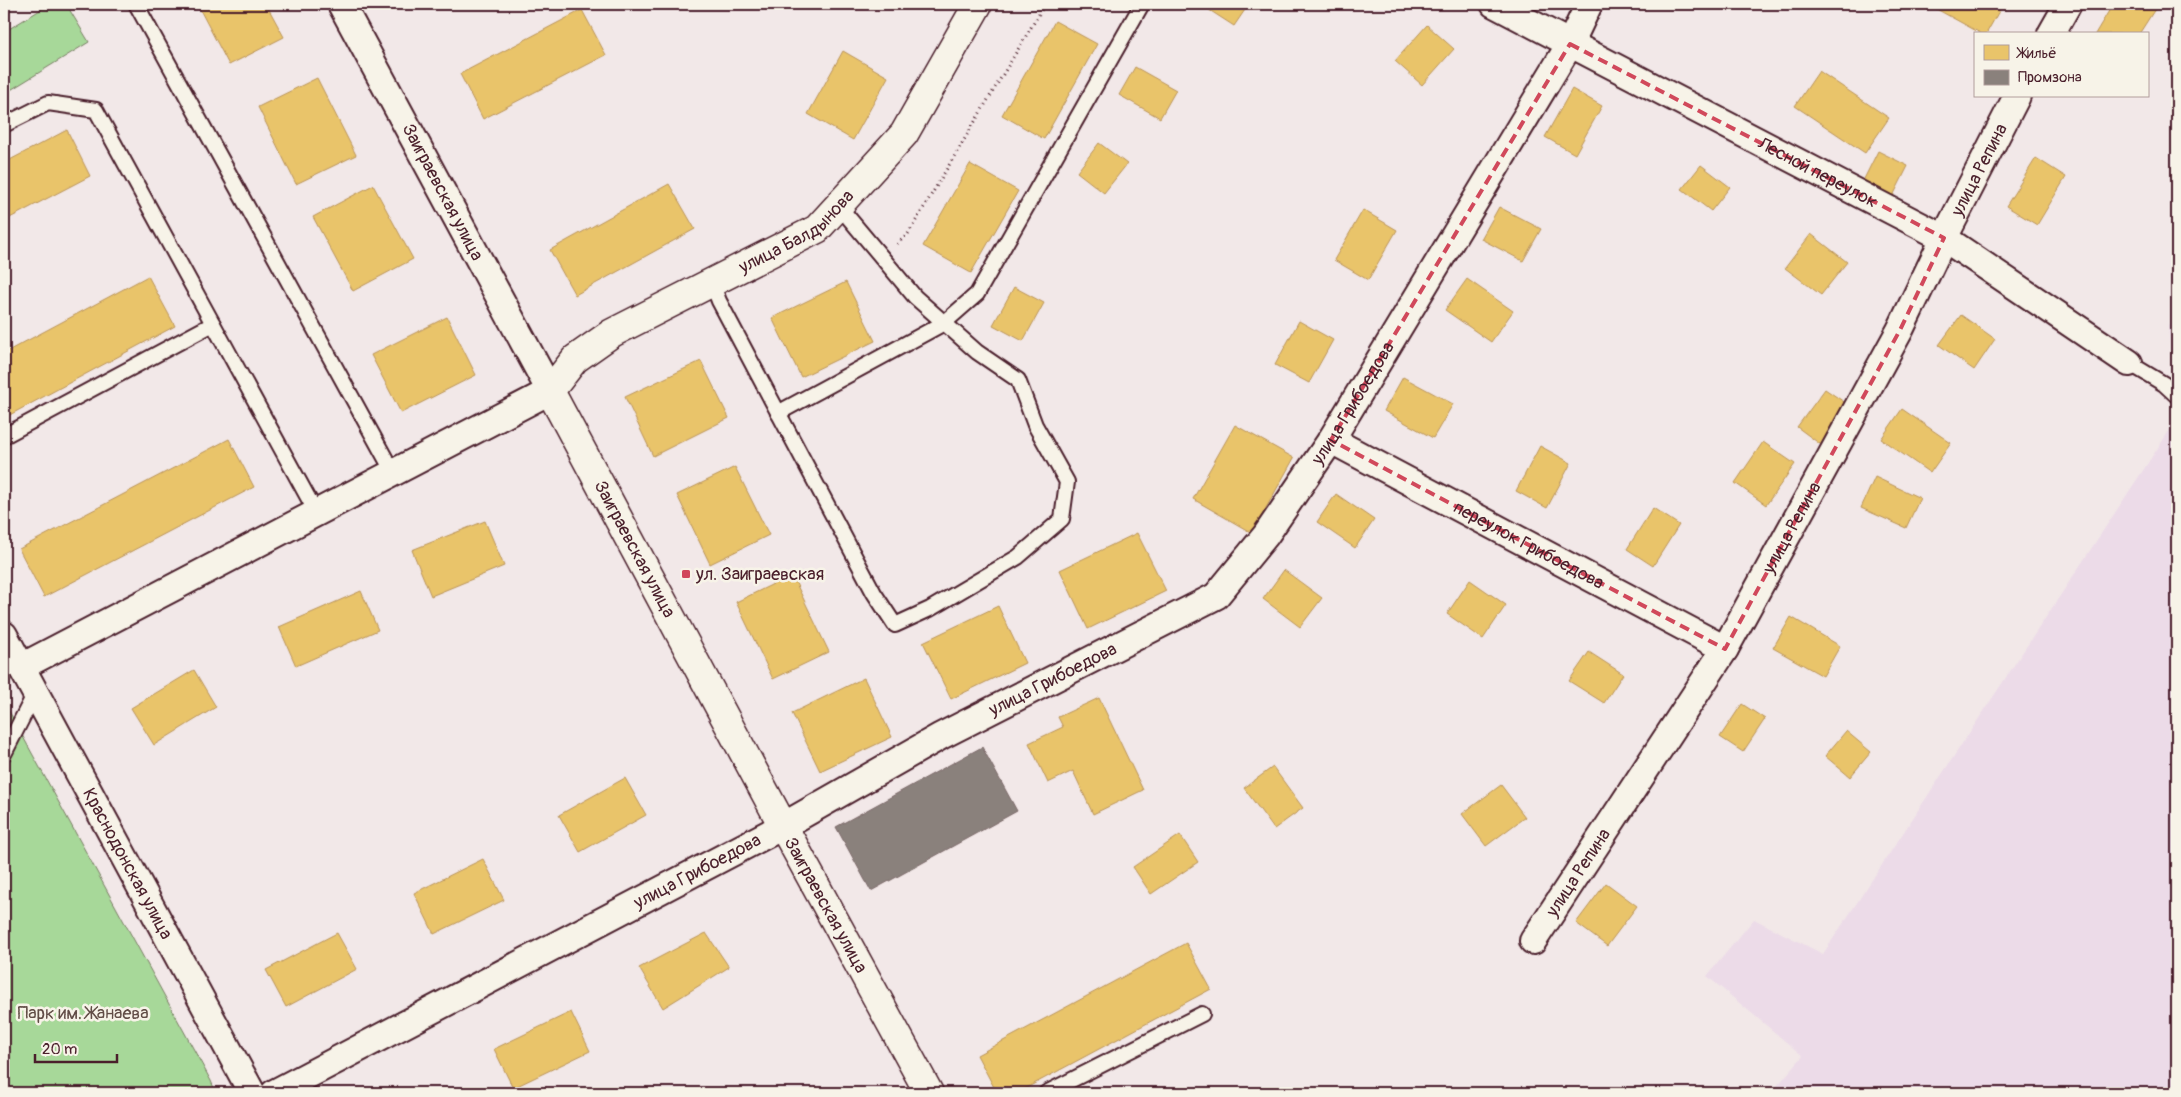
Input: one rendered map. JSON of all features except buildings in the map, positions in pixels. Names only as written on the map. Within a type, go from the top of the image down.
[{"type":"main road","name":"улица Балдынова","points":[[550,391],[575,359],[612,334],[816,229],[904,134],[978,4]]},
{"type":"main road","name":"Заиграевская улица","points":[[550,391],[783,826],[929,1093]]},
{"type":"street","name":"Заиграевская улица","points":[[341,4],[550,391]]},
{"type":"street","name":"Лесной переулок","points":[[1494,4],[1944,238],[2129,363]]},
{"type":"street","name":"улица Грибоедова","points":[[274,1093],[783,826],[941,736],[1216,596],[1266,535],[1331,440],[1570,44],[1589,4]]},
{"type":"street","points":[[2052,32],[2068,4]]},
{"type":"street","name":"улица Репина","points":[[1533,941],[1725,649],[1900,330],[1944,238],[2017,98]]},
{"type":"street","points":[[21,667],[318,514],[550,391]]},
{"type":"street","name":"переулок Грибоедова","points":[[1331,440],[1725,649]]},
{"type":"street","name":"Краснодонская улица","points":[[4,635],[252,1093]]},
{"type":"lane","points":[[136,4],[394,474]]},
{"type":"lane","points":[[778,413],[944,323],[977,294],[1142,4]]},
{"type":"lane","points":[[4,125],[48,103],[96,110],[318,514]]},
{"type":"lane","points":[[712,283],[719,301],[874,593],[896,625],[930,609],[1018,557],[1062,519],[1068,482],[1035,425],[1018,380],[977,352],[915,297],[838,205]]},
{"type":"lane","points":[[4,436],[213,324]]},
{"type":"lane","points":[[2129,363],[2164,384],[2177,396]]},
{"type":"lane","points":[[4,754],[35,692]]},
{"type":"lane","points":[[1046,1093],[1202,1014]]},
{"type":"path","points":[[883,259],[908,234],[1045,4]]},
{"type":"highlighted area","points":[[1570,44],[1944,238],[1900,330],[1725,649],[1331,440]]},
{"type":"shaded area","points":[[2177,312],[2177,401],[2168,327]]},
{"type":"shaded area","points":[[2177,419],[2177,1093],[1771,1093],[1803,1056],[1707,976],[1754,919],[1823,954]]},
{"type":"green space","points":[[50,4],[66,4],[89,42],[4,94],[4,32]]},
{"type":"green space","name":"Парк им. Жанаева","points":[[4,702],[211,1081],[216,1093],[4,1093]]},
{"type":"place","name":"ул. Заиграевская","points":[[686,574]]}]
